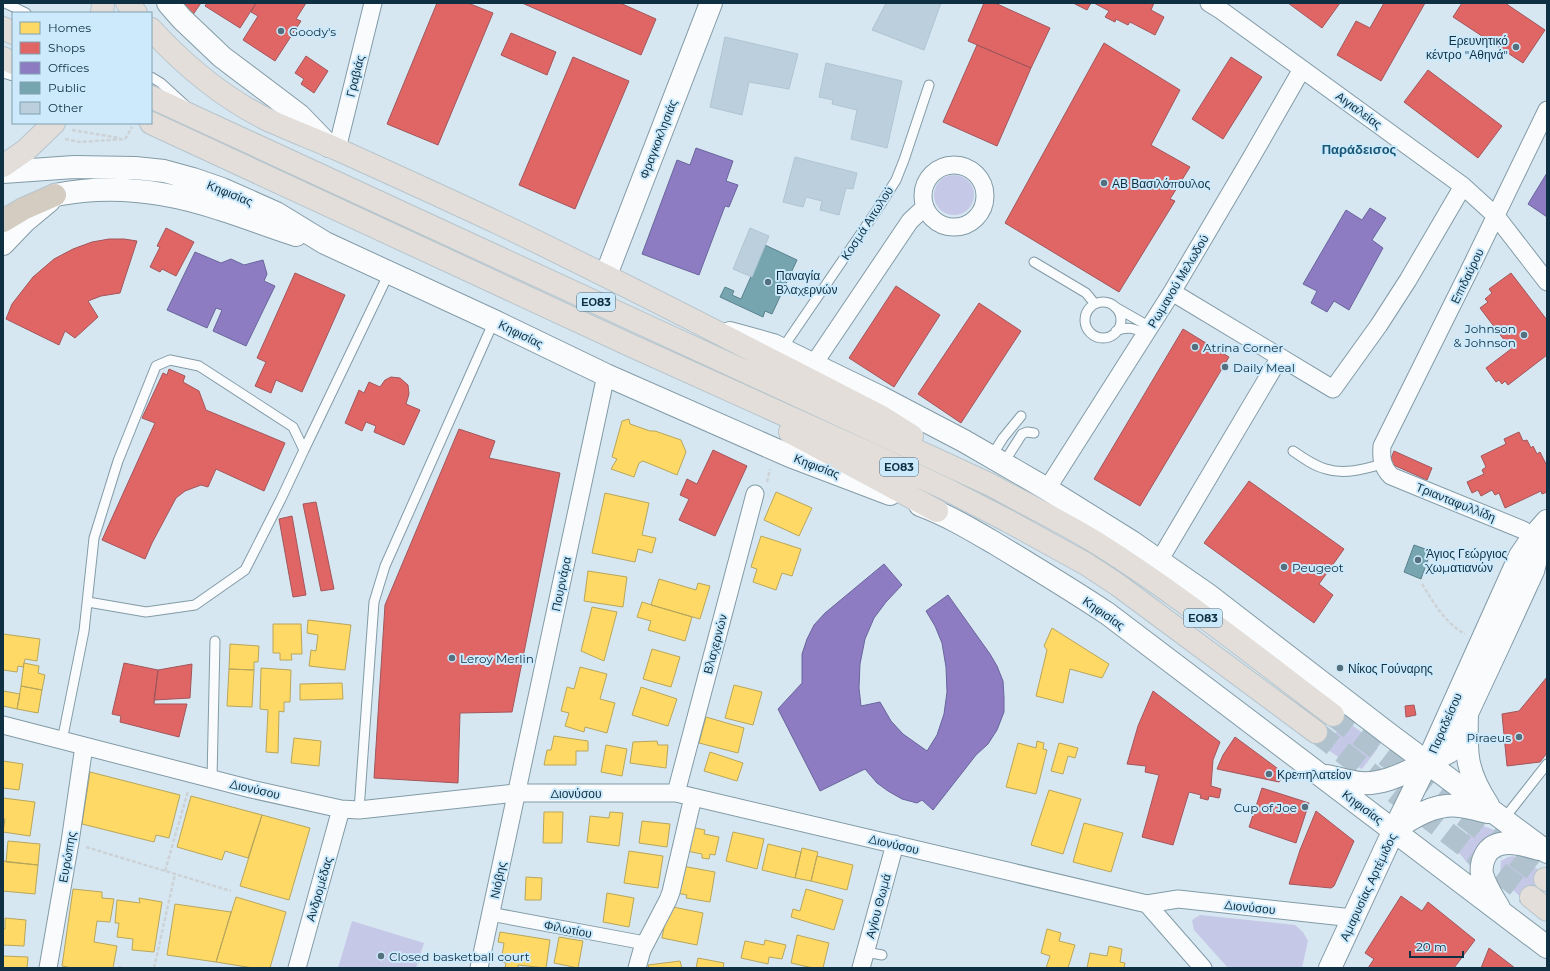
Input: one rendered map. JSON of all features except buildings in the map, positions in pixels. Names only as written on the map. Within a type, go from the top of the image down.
[{"type":"highway","points":[[3,221],[12,214],[36,202],[55,195]]},
{"type":"main road","points":[[127,3],[135,12]]},
{"type":"main road","points":[[168,3],[182,19],[217,52],[299,115],[333,148]]},
{"type":"main road","name":"Φραγκοκλησιάς","points":[[606,275],[705,5]]},
{"type":"main road","points":[[3,28],[12,32]]},
{"type":"main road","points":[[152,31],[182,62],[200,77],[264,118],[333,148],[606,275],[882,417],[991,485]]},
{"type":"main road","points":[[3,58],[12,62]]},
{"type":"main road","name":"ΕΟ83","points":[[152,97],[991,485],[1099,544],[1169,592],[1333,715]]},
{"type":"main road","name":"ΕΟ83","points":[[152,122],[632,346],[871,454],[1008,521],[1086,564],[1154,611],[1316,732]]},
{"type":"main road","points":[[3,166],[26,150],[61,130]]},
{"type":"main road","name":"Κηφισίας","points":[[3,172],[104,166],[164,171],[193,179],[276,213],[326,243],[606,375],[790,456],[937,511],[1026,562],[1108,614],[1547,947]]},
{"type":"main road","points":[[3,244],[25,221],[55,195],[104,189],[134,190],[191,200],[220,208],[270,227],[326,243]]},
{"type":"main road","points":[[705,327],[773,345],[782,349],[880,397],[997,460],[1047,489],[1132,542],[1213,599],[1427,763],[1546,851]]},
{"type":"main road","points":[[632,346],[937,511]]},
{"type":"main road","name":"Παραδείσου","points":[[1427,763],[1520,556],[1540,529]]},
{"type":"main road","name":"Παραδείσου","points":[[1427,763],[1449,752],[1533,571],[1536,562],[1540,529]]},
{"type":"main road","points":[[1467,713],[1466,745],[1472,776],[1480,793],[1498,816]]},
{"type":"main road","points":[[1319,774],[1355,782],[1373,782],[1396,776],[1427,763]]},
{"type":"main road","name":"Αμαρυσίας Αρτέμιδος","points":[[1330,968],[1427,763]]},
{"type":"main road","points":[[1394,830],[1411,818],[1428,810],[1448,806],[1460,806],[1498,816]]},
{"type":"main road","points":[[1504,915],[1495,901],[1482,873],[1482,864],[1486,854],[1494,846],[1513,843],[1546,851]]},
{"type":"street","name":"Γραβιάς","points":[[333,148],[373,3]]},
{"type":"street","name":"Αιγιαλείας","points":[[1219,6],[1302,69],[1463,186],[1496,216],[1547,282]]},
{"type":"street","name":"Ρωμανού Μελωδού","points":[[1047,489],[1172,292],[1302,69]]},
{"type":"street","name":"Επιδαύρου","points":[[1382,464],[1382,446],[1547,110]]},
{"type":"street","points":[[1172,292],[1333,389],[1379,325],[1408,280],[1463,186]]},
{"type":"street","points":[[814,365],[910,221],[925,207]]},
{"type":"street","points":[[1159,561],[1280,357]]},
{"type":"street","name":"Πουρνάρα","points":[[516,792],[606,375]]},
{"type":"street","name":"Τριανταφυλλίδη","points":[[1382,464],[1391,476],[1523,530],[1540,529]]},
{"type":"street","name":"Βλαχερνών","points":[[676,794],[755,494]]},
{"type":"street","name":"Διονύσου","points":[[3,725],[212,779],[342,809],[359,810],[516,792],[676,794],[1147,904],[1178,899],[1353,918]]},
{"type":"street","name":"Ευρώπης","points":[[48,968],[70,842],[84,746]]},
{"type":"street","name":"Νιόβης","points":[[479,968],[516,792]]},
{"type":"street","points":[[637,968],[645,943],[671,892],[693,797]]},
{"type":"street","name":"Ανδρομέδας","points":[[297,968],[342,809]]},
{"type":"street","name":"Αγίου Θωμά","points":[[862,968],[895,844]]},
{"type":"street","points":[[1147,904],[1202,968]]},
{"type":"street","name":"Φιλωτίου","points":[[490,914],[645,943]]},
{"type":"lane","points":[[5,3],[24,12]]},
{"type":"lane","points":[[152,78],[161,83],[200,120]]},
{"type":"lane","name":"Κοσμά Αιτωλού","points":[[782,349],[896,180],[929,86]]},
{"type":"lane","points":[[1034,262],[1086,293],[1095,304]]},
{"type":"lane","points":[[88,602],[146,612],[195,605],[245,570],[281,499],[389,273]]},
{"type":"lane","points":[[1101,302],[1108,303],[1148,330],[1125,328],[1116,331],[1111,335],[1097,337],[1086,327],[1086,314],[1095,304],[1101,302]]},
{"type":"lane","points":[[1114,306],[1120,318],[1116,331]]},
{"type":"lane","points":[[359,810],[374,602],[385,566],[494,321]]},
{"type":"lane","points":[[62,741],[84,631],[94,538],[118,461],[156,366],[170,360],[199,366],[293,427],[304,450]]},
{"type":"lane","points":[[997,460],[1003,438],[1021,416]]},
{"type":"lane","points":[[997,460],[1022,434],[1026,432],[1034,433]]},
{"type":"lane","points":[[1292,451],[1327,470],[1352,471],[1382,464]]},
{"type":"lane","points":[[212,779],[215,641]]},
{"type":"lane","points":[[1498,816],[1547,764]]},
{"type":"lane","points":[[866,952],[882,955]]},
{"type":"path","points":[[125,139],[134,124]]},
{"type":"path","points":[[61,130],[80,142],[125,139]]},
{"type":"path","points":[[61,130],[125,139]]},
{"type":"path","points":[[767,481],[771,468]]},
{"type":"path","points":[[1422,584],[1447,621],[1458,630],[1482,641]]},
{"type":"path","points":[[165,871],[192,774]]},
{"type":"path","points":[[70,842],[231,891]]},
{"type":"path","points":[[154,968],[174,874]]},
{"type":"path","points":[[118,967],[122,968]]},
{"type":"shaded area","points":[[950,175],[958,175],[965,178],[971,184],[974,195],[971,206],[965,212],[958,215],[950,215],[943,212],[937,206],[934,199],[934,191],[937,184],[943,178]]},
{"type":"shaded area","points":[[1345,720],[1360,731],[1378,748],[1362,769],[1340,758],[1325,748]]},
{"type":"shaded area","points":[[1476,823],[1499,832],[1489,837],[1473,870],[1456,849]]},
{"type":"shaded area","points":[[1513,856],[1547,874],[1547,878],[1528,904],[1513,890],[1500,874],[1501,861]]},
{"type":"shaded area","points":[[1200,915],[1295,925],[1303,932],[1308,941],[1302,968],[1228,968],[1194,930],[1192,920]]},
{"type":"shaded area","name":"Closed basketball court","points":[[352,921],[424,943],[416,968],[338,968]]},
{"type":"tunnel","points":[[1333,715],[1545,879]]},
{"type":"tunnel","points":[[1316,732],[1531,897]]},
{"type":"place","name":"Goody's","points":[[281,31]]},
{"type":"place","name":"Ερευνητικό κέντρο \"Αθηνά\"","points":[[1516,47]]},
{"type":"place","name":"ΑΒ Βασιλόπουλος","points":[[1104,183]]},
{"type":"place","name":"Παναγία Βλαχερνών","points":[[768,282]]},
{"type":"place","name":"Johnson & Johnson","points":[[1524,335]]},
{"type":"place","name":"Atrina Corner","points":[[1195,347]]},
{"type":"place","name":"Daily Meal","points":[[1225,367]]},
{"type":"place","name":"Άγιος Γεώργιος Χωματιανών","points":[[1418,560]]},
{"type":"place","name":"Peugeot","points":[[1284,567]]},
{"type":"place","name":"Leroy Merlin","points":[[452,658]]},
{"type":"place","name":"Νίκος Γούναρης","points":[[1340,668]]},
{"type":"place","name":"Piraeus","points":[[1519,737]]},
{"type":"place","name":"Κρεπηλατείον","points":[[1269,774]]},
{"type":"place","name":"Cup of Joe","points":[[1305,807]]},
{"type":"place","name":"Closed basketball court","points":[[381,956]]},
{"type":"district","name":"Παράδεισος","points":[[1359,149]]}]
